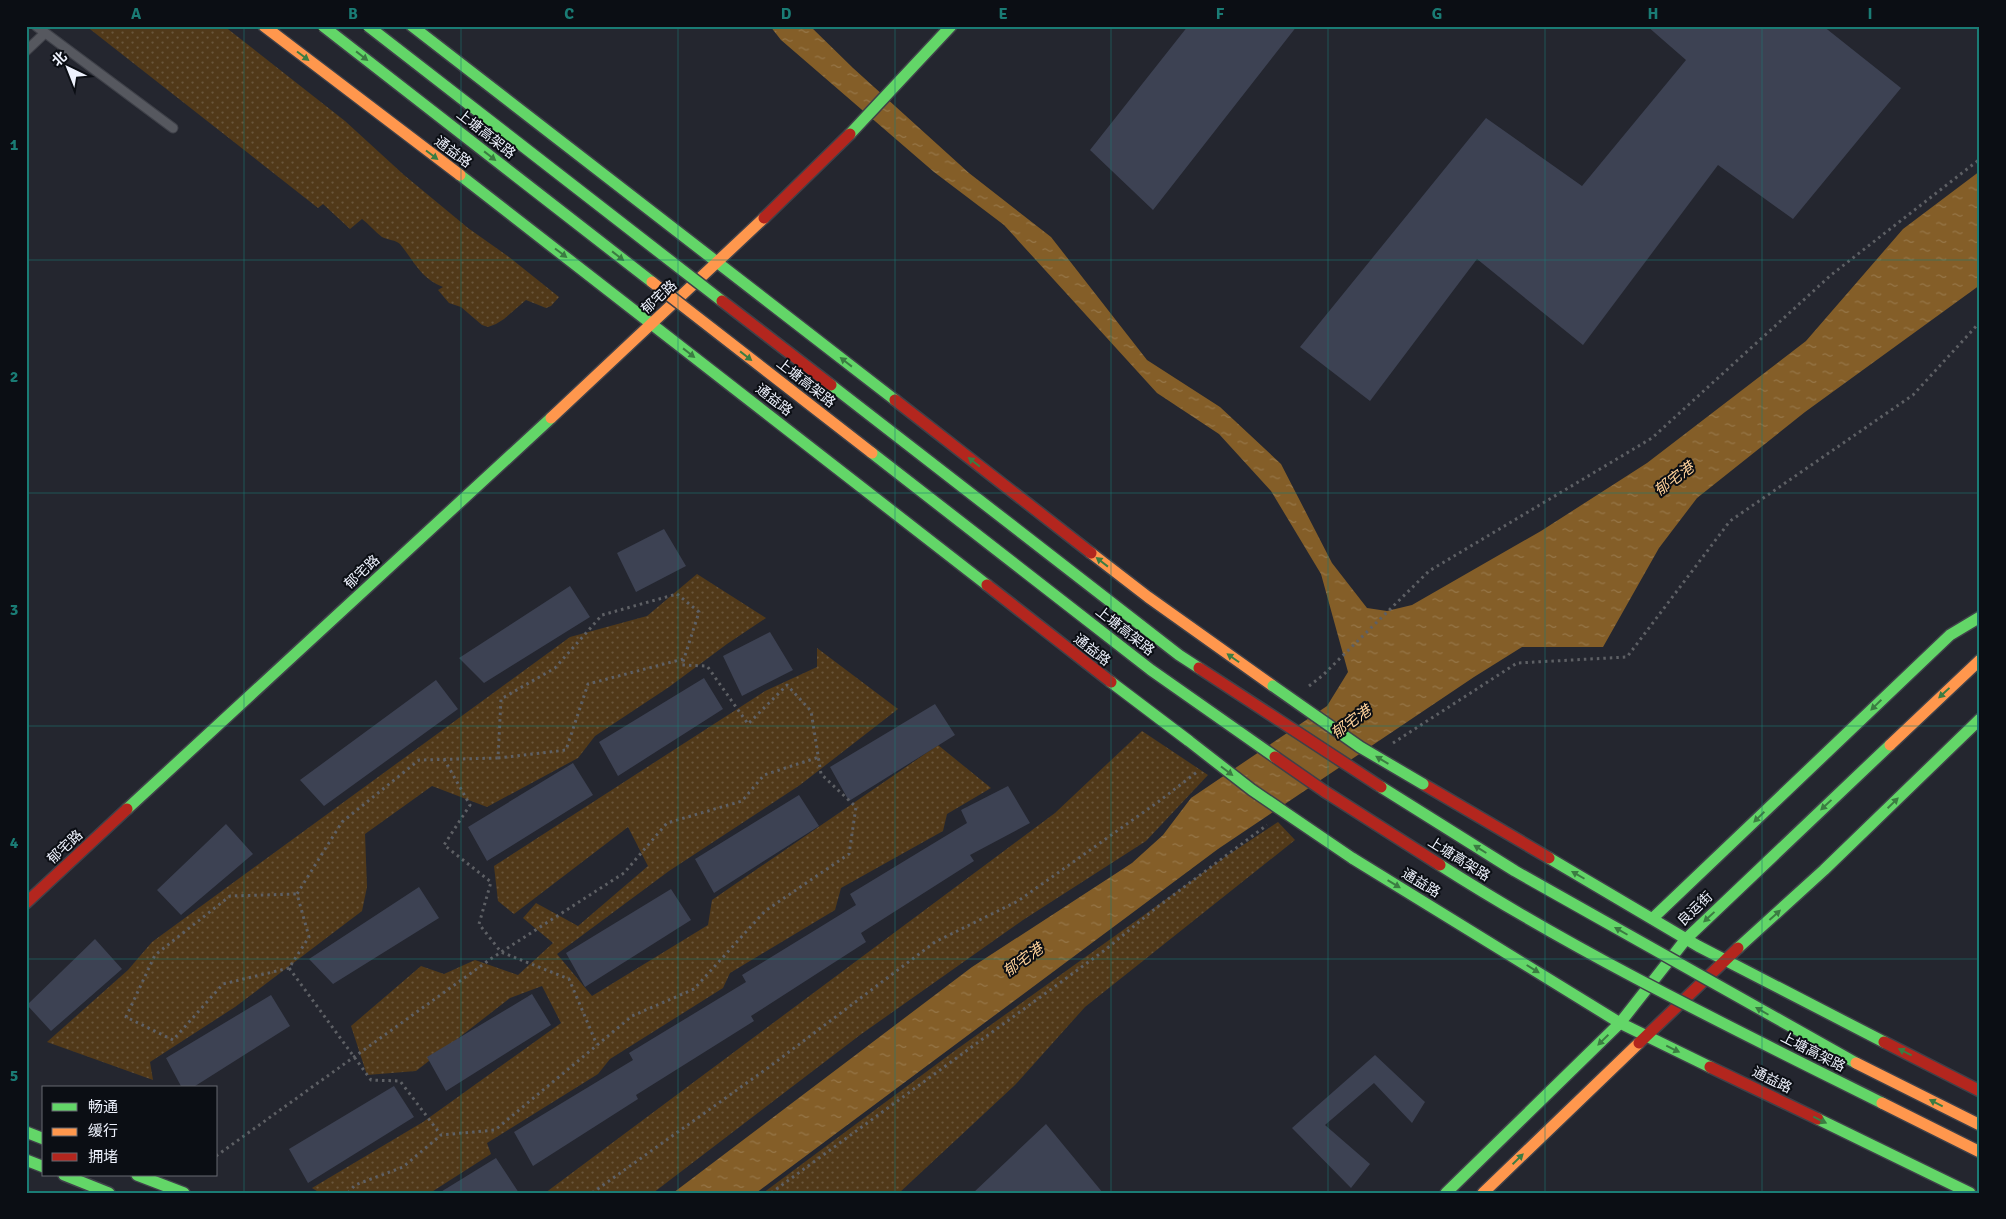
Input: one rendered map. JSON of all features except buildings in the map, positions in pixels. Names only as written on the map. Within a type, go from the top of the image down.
[{"type":"main road","name":"通益路","points":[[264,26],[652,324],[1078,657],[1252,790],[1352,858],[1620,1023],[1970,1193]]},
{"type":"main road","name":"上塘高架路","points":[[323,26],[1151,670],[1324,791],[1484,893],[1670,996],[1980,1152]]},
{"type":"main road","name":"上塘高架路","points":[[368,26],[1180,655],[1346,764],[1515,871],[1836,1053],[1980,1126]]},
{"type":"main road","points":[[412,26],[1148,598],[1360,747],[1686,939],[1980,1091]]},
{"type":"main road","name":"郁宅路","points":[[26,903],[718,263],[844,141],[951,26]]},
{"type":"main road","points":[[1652,919],[1950,635],[1980,618]]},
{"type":"main road","name":"良运街","points":[[1446,1193],[1620,1023],[1686,939],[1980,660]]},
{"type":"main road","points":[[1483,1193],[1725,960],[1824,870],[1980,719]]},
{"type":"main road","points":[[26,1132],[42,1138]]},
{"type":"main road","points":[[26,1160],[42,1166]]},
{"type":"main road","points":[[66,1176],[109,1193]]},
{"type":"main road","points":[[140,1176],[184,1193]]},
{"type":"lane","points":[[36,26],[173,128]]},
{"type":"lane","points":[[26,51],[45,33]]},
{"type":"path","points":[[348,1193],[355,1185],[403,1168],[441,1135],[495,1130],[632,1016],[694,989],[765,911],[848,854],[856,807],[821,774],[811,711],[787,685],[748,724],[707,666],[682,665],[699,612],[677,594],[602,615],[555,668],[501,699],[498,758]]},
{"type":"path","points":[[297,894],[230,896],[155,956],[126,1017],[173,1040],[222,984],[288,968],[309,937],[297,894],[342,822],[419,760],[498,758],[566,750],[588,684],[683,659]]},
{"type":"path","points":[[218,1155],[501,952],[624,873],[667,822],[742,801],[764,775],[818,757]]},
{"type":"path","points":[[444,759],[470,805],[444,845],[491,882],[479,924],[501,952],[569,979],[597,1045]]},
{"type":"path","points":[[288,968],[371,1080],[400,1082],[441,1135]]},
{"type":"shaded area","points":[[86,26],[224,26],[345,121],[404,175],[468,228],[509,257],[559,297],[551,306],[546,308],[526,300],[496,324],[488,327],[482,325],[461,307],[449,303],[438,290],[443,287],[435,284],[418,269],[400,244],[382,237],[362,219],[350,229],[323,204],[318,208]]},
{"type":"shaded area","points":[[697,574],[766,618],[669,687],[595,736],[578,758],[487,807],[432,786],[365,834],[367,887],[362,911],[235,1007],[150,1062],[153,1080],[47,1042],[128,970],[152,942],[570,637],[647,616]]},
{"type":"shaded area","points":[[817,648],[898,709],[800,785],[669,871],[557,954],[592,996],[708,925],[712,900],[938,745],[991,788],[947,814],[943,831],[841,888],[835,910],[730,973],[723,988],[610,1059],[598,1074],[487,1143],[491,1154],[430,1193],[320,1193],[312,1188],[423,1122],[561,1023],[542,986],[510,998],[416,1071],[367,1075],[351,1026],[421,966],[444,974],[475,960],[518,975],[553,943],[523,918],[536,903],[578,926],[648,866],[628,827],[514,914],[498,901],[494,866],[765,691],[817,667]]},
{"type":"shaded area","points":[[1142,731],[1208,775],[1146,841],[1023,920],[860,1035],[653,1193],[545,1193],[1055,813]]},
{"type":"shaded area","points":[[1278,822],[1295,840],[1085,1007],[1015,1085],[899,1193],[763,1193],[953,1052],[1225,857]]},
{"type":"water","name":"郁宅港","points":[[770,26],[810,26],[853,68],[969,173],[1051,237],[1147,360],[1220,407],[1281,464],[1332,563],[1367,608],[1387,611],[1412,605],[1541,531],[1647,463],[1806,341],[1903,229],[1980,171],[1980,285],[1805,412],[1697,498],[1659,548],[1603,647],[1522,647],[1474,677],[1218,849],[756,1193],[673,1193],[972,967],[1132,863],[1163,835],[1191,798],[1327,706],[1348,672],[1321,574],[1271,491],[1219,434],[1157,393],[1004,225],[934,172],[781,40]]},
{"type":"traffic: fast","points":[[323,26],[652,282]]},
{"type":"traffic: fast","points":[[368,26],[722,301]]},
{"type":"traffic: fast","points":[[412,26],[895,400]]},
{"type":"traffic: fast","points":[[850,134],[951,26]]},
{"type":"traffic: fast","points":[[460,175],[987,585]]},
{"type":"traffic: fast","points":[[831,385],[1179,655],[1199,668]]},
{"type":"traffic: fast","points":[[127,809],[551,418]]},
{"type":"traffic: fast","points":[[872,453],[1151,670],[1275,757]]},
{"type":"traffic: fast","points":[[1652,919],[1950,635],[1980,617]]},
{"type":"traffic: fast","points":[[1111,682],[1189,741]]},
{"type":"traffic: fast","points":[[1273,686],[1360,747],[1423,784]]},
{"type":"traffic: fast","points":[[1738,948],[1824,870],[1980,719]]},
{"type":"traffic: fast","points":[[1189,741],[1252,790],[1352,858]]},
{"type":"traffic: fast","points":[[1446,1193],[1620,1023],[1686,939],[1890,745]]},
{"type":"traffic: fast","points":[[1381,787],[1515,871],[1856,1063]]},
{"type":"traffic: fast","points":[[1352,858],[1620,1023],[1710,1067]]},
{"type":"traffic: fast","points":[[1549,858],[1698,946],[1884,1042]]},
{"type":"traffic: fast","points":[[1440,865],[1547,930],[1602,960],[1882,1103]]},
{"type":"traffic: fast","points":[[1818,1119],[1970,1193]]},
{"type":"traffic: fast","points":[[26,1132],[42,1138]]},
{"type":"traffic: fast","points":[[26,1160],[42,1166]]},
{"type":"traffic: fast","points":[[66,1176],[109,1193]]},
{"type":"traffic: fast","points":[[140,1176],[184,1193]]},
{"type":"traffic: slow","points":[[264,26],[460,175]]},
{"type":"traffic: slow","points":[[551,418],[764,218]]},
{"type":"traffic: slow","points":[[652,282],[872,453]]},
{"type":"traffic: slow","points":[[1091,553],[1148,597],[1273,686]]},
{"type":"traffic: slow","points":[[1890,745],[1980,660]]},
{"type":"traffic: slow","points":[[1483,1193],[1639,1043]]},
{"type":"traffic: slow","points":[[1856,1063],[1980,1125]]},
{"type":"traffic: slow","points":[[1882,1103],[1980,1152]]},
{"type":"traffic: jam","points":[[764,218],[850,134]]},
{"type":"traffic: jam","points":[[722,301],[831,385]]},
{"type":"traffic: jam","points":[[895,400],[1091,553]]},
{"type":"traffic: jam","points":[[987,585],[1111,682]]},
{"type":"traffic: jam","points":[[1199,668],[1381,787]]},
{"type":"traffic: jam","points":[[1275,757],[1324,791],[1440,865]]},
{"type":"traffic: jam","points":[[1423,784],[1549,858]]},
{"type":"traffic: jam","points":[[26,903],[127,809]]},
{"type":"traffic: jam","points":[[1639,1043],[1738,948]]},
{"type":"traffic: jam","points":[[1884,1042],[1980,1091]]},
{"type":"traffic: jam","points":[[1710,1067],[1818,1119]]}]
